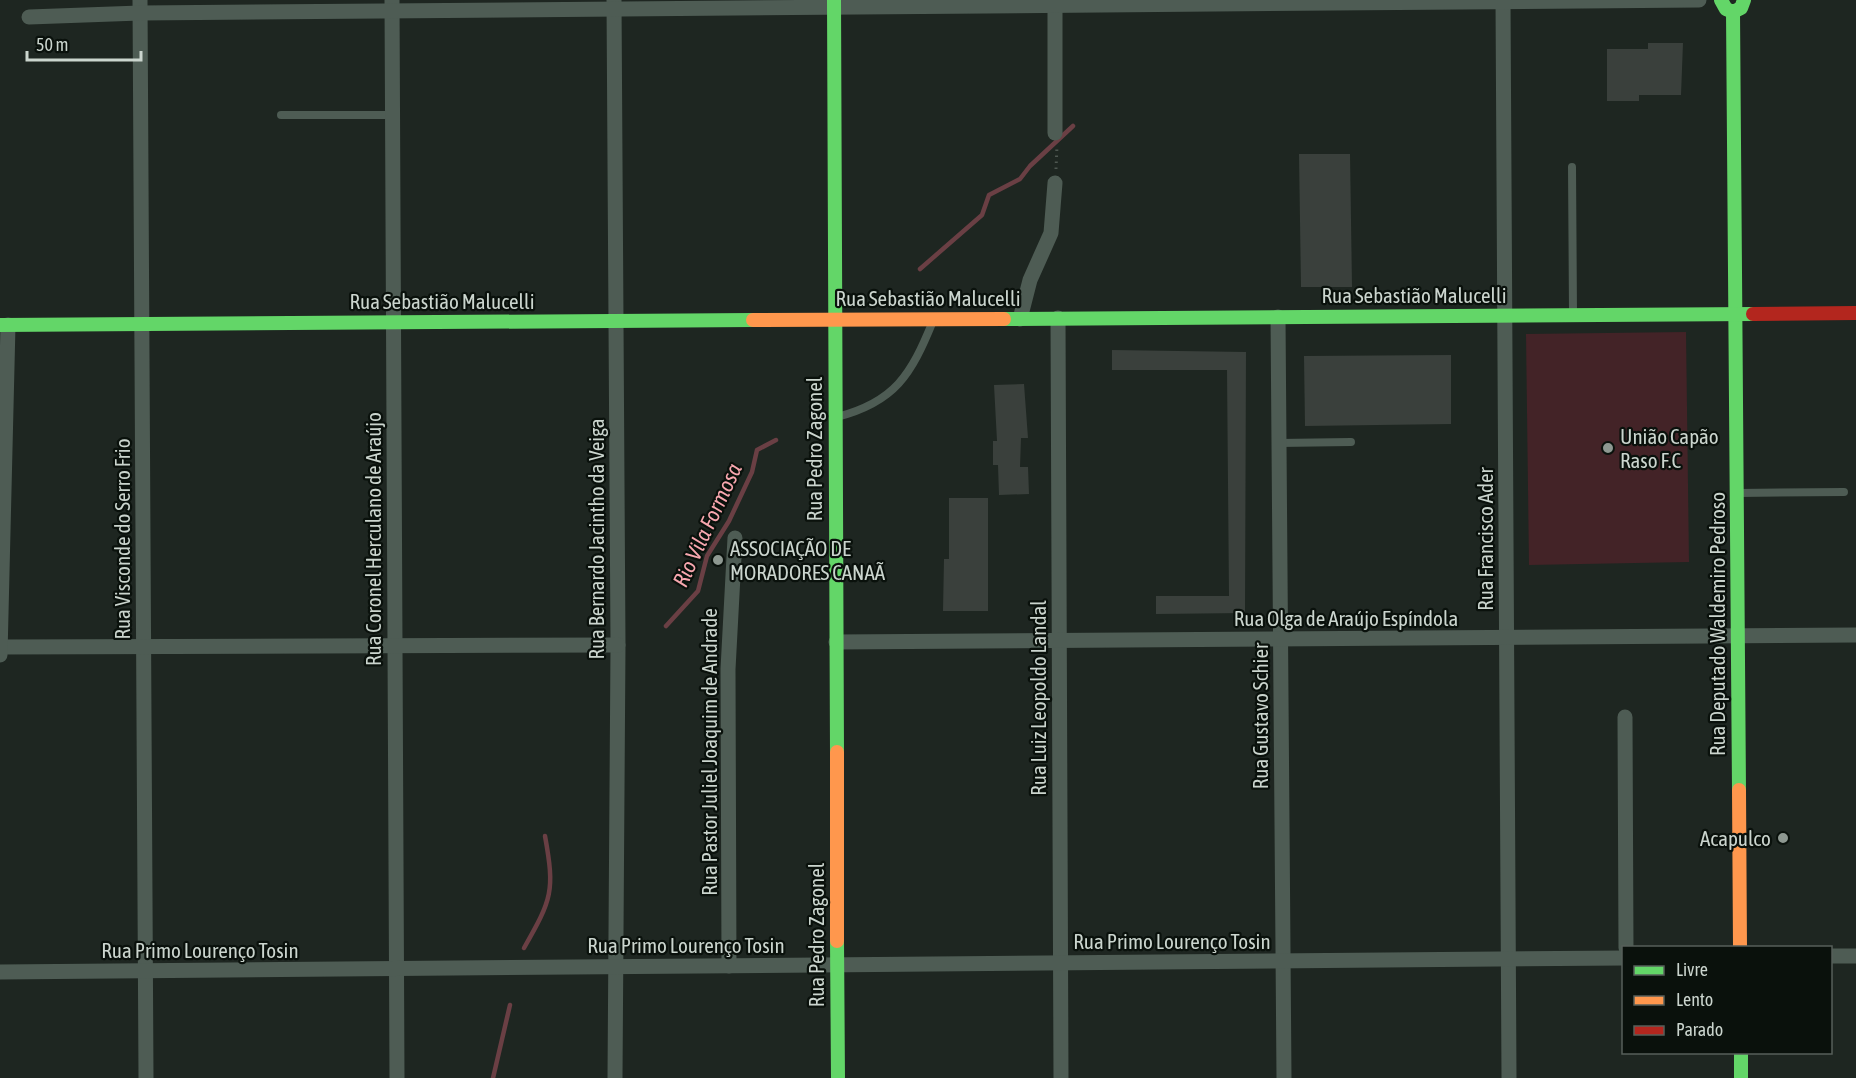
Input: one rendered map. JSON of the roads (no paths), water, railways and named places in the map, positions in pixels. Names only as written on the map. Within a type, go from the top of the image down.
[{"type":"street","points":[[29,17],[140,6],[1699,0]]},
{"type":"street","points":[[1721,0],[1726,9],[1733,12],[1741,8],[1744,0]]},
{"type":"street","name":"Rua Francisco Ader","points":[[1503,1],[1509,1078]]},
{"type":"street","points":[[1055,3],[1056,140]]},
{"type":"street","name":"Rua Bernardo Jacintho da Veiga","points":[[614,4],[618,645],[615,1078]]},
{"type":"street","name":"Rua Pedro Zagonel","points":[[834,4],[838,1078]]},
{"type":"street","name":"Rua Coronel Herculano de Araújo","points":[[392,5],[397,1078]]},
{"type":"street","name":"Rua Visconde do Serro Frio","points":[[140,6],[146,1078]]},
{"type":"street","name":"Rua Deputado Waldemiro Pedroso","points":[[1733,12],[1740,946]]},
{"type":"street","points":[[1020,319],[1030,280],[1051,233],[1055,183]]},
{"type":"street","name":"Rua Sebastião Malucelli","points":[[4,325],[1856,313]]},
{"type":"street","name":"Rua Gustavo Schier","points":[[1278,317],[1284,1078]]},
{"type":"street","name":"Rua Luiz Leopoldo Landal","points":[[1058,318],[1061,1078]]},
{"type":"street","points":[[0,657],[4,325]]},
{"type":"street","name":"Rua Pastor Juliel Joaquim de Andrade","points":[[729,966],[728,669],[735,538]]},
{"type":"street","name":"Rua Olga de Araújo Espíndola","points":[[836,642],[1856,635]]},
{"type":"street","points":[[0,647],[618,645]]},
{"type":"street","points":[[1625,717],[1626,946]]},
{"type":"street","points":[[1832,956],[1856,956]]},
{"type":"street","name":"Rua Primo Lourenço Tosin","points":[[0,972],[1622,958]]},
{"type":"street","points":[[1741,1054],[1741,1078]]},
{"type":"lane","points":[[281,115],[392,115]]},
{"type":"lane","points":[[1572,167],[1573,315]]},
{"type":"lane","points":[[835,417],[879,403],[902,381],[933,319]]},
{"type":"lane","points":[[1279,442],[1351,442]]},
{"type":"lane","points":[[1736,493],[1844,492]]},
{"type":"waterway","name":"Rio Vila Formosa","points":[[920,269],[982,215],[989,195],[1020,179],[1030,166],[1073,126]]},
{"type":"waterway","name":"Rio Vila Formosa","points":[[666,626],[698,591],[707,556],[729,521],[752,472],[757,450],[776,440]]},
{"type":"waterway","name":"Rio Vila Formosa","points":[[524,948],[546,906],[549,894],[550,870],[545,836]]},
{"type":"waterway","name":"Rio Vila Formosa","points":[[493,1078],[510,1005]]},
{"type":"place","name":"União Capão Raso F.C","points":[[1608,448]]},
{"type":"place","name":"ASSOCIAÇÃO DE MORADORES CANAÃ","points":[[718,560]]},
{"type":"place","name":"Acapulco","points":[[1783,838]]}]
